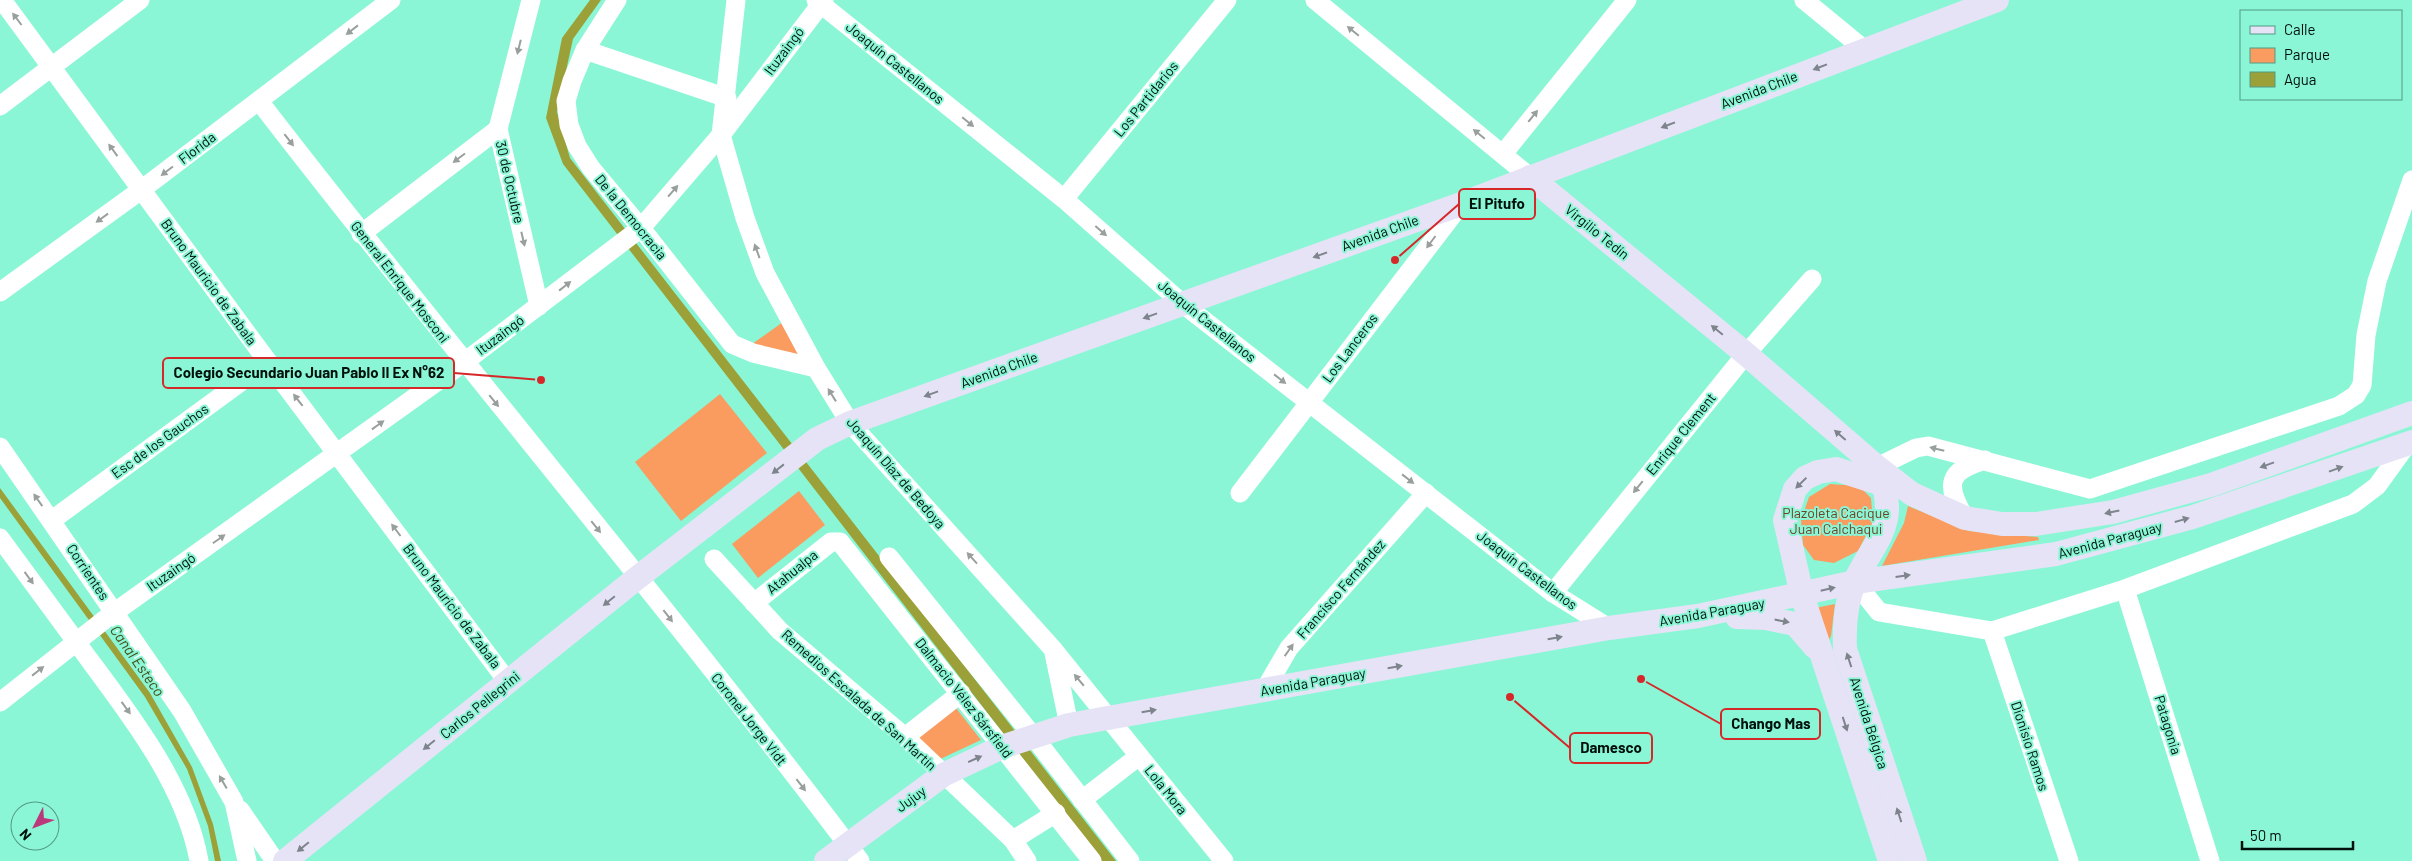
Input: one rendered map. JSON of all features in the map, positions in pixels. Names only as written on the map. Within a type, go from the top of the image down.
[{"type":"main road","name":"Avenida Chile","points":[[676,550],[817,439],[850,422],[1461,204],[1997,0]]},
{"type":"main road","name":"Virgilio Tedín","points":[[1530,177],[1746,354],[1880,476]]},
{"type":"main road","name":"Avenida Paraguay","points":[[1880,476],[1912,494],[1965,518],[2002,524],[2036,524],[2113,512],[2211,485],[2412,413]]},
{"type":"main road","name":"Avenida Paraguay","points":[[1002,747],[1069,725],[1609,628],[1698,616],[1855,582],[2056,554],[2193,517],[2410,442]]},
{"type":"main road","points":[[1802,595],[1784,520],[1795,489],[1805,478],[1818,472],[1836,469],[1880,476],[1888,501],[1886,524],[1855,582]]},
{"type":"main road","name":"Carlos Pellegrini","points":[[285,861],[637,578],[676,550]]},
{"type":"main road","name":"Avenida Bélgica","points":[[1855,582],[1844,626],[1845,649],[1915,861]]},
{"type":"main road","name":"Avenida Bélgica","points":[[1802,595],[1890,861]]},
{"type":"main road","points":[[1698,616],[1766,618],[1795,624],[1823,657]]},
{"type":"main road","name":"Jujuy","points":[[826,861],[854,853],[943,775],[1002,747]]},
{"type":"street","name":"Bruno Mauricio de Zabala","points":[[2,0],[268,362],[339,454],[508,682]]},
{"type":"street","points":[[0,106],[140,0]]},
{"type":"street","name":"Florida","points":[[0,292],[141,190],[391,0]]},
{"type":"street","name":"30 de Octubre","points":[[530,0],[498,129],[539,306]]},
{"type":"street","name":"De la Democracia","points":[[617,0],[585,50],[566,101],[569,125],[577,146],[592,168],[732,344],[753,353],[816,368]]},
{"type":"street","points":[[722,134],[736,0]]},
{"type":"street","name":"Los Partidarios","points":[[1064,199],[1227,0]]},
{"type":"street","name":"Virgilio Tedín","points":[[1315,0],[1530,177]]},
{"type":"street","points":[[1502,154],[1627,0]]},
{"type":"street","points":[[1804,0],[1865,50]]},
{"type":"street","name":"Joaquín Castellanos","points":[[820,1],[1064,199],[1183,304],[1553,593],[1609,628]]},
{"type":"street","name":"Ituzaingó","points":[[0,702],[111,615],[339,454],[641,228],[722,134],[820,1]]},
{"type":"street","points":[[585,50],[727,98]]},
{"type":"street","name":"General Enrique Mosconi","points":[[259,101],[463,363],[637,578]]},
{"type":"street","points":[[361,234],[498,129]]},
{"type":"street","name":"Joaquín Díaz de Bedoya","points":[[722,134],[745,218],[765,273],[816,368],[850,422],[1052,648],[1110,718]]},
{"type":"street","points":[[1880,476],[1916,448],[1928,446],[1985,460],[2064,484],[2090,489],[2340,406],[2356,395],[2362,385],[2366,335],[2377,280],[2412,180]]},
{"type":"street","name":"Los Lanceros","points":[[1240,493],[1461,204]]},
{"type":"street","name":"Enrique Clement","points":[[1553,593],[1746,354],[1812,279]]},
{"type":"street","name":"Esc de los Gauchos","points":[[52,520],[268,362]]},
{"type":"street","points":[[1855,582],[1879,612],[1992,631],[2125,588],[2353,504],[2377,486],[2410,442]]},
{"type":"street","name":"Corrientes","points":[[0,447],[52,520],[111,615],[182,711],[234,802],[275,861]]},
{"type":"street","points":[[1965,518],[1956,503],[1952,490],[1955,476],[1964,466],[1985,460]]},
{"type":"street","name":"Francisco Fernández","points":[[1264,691],[1289,648],[1426,492]]},
{"type":"street","points":[[0,538],[81,638],[154,751],[179,800],[199,861]]},
{"type":"street","name":"Atahualpa","points":[[754,603],[831,542]]},
{"type":"street","name":"Dalmacio Vélez Sársfield","points":[[831,542],[840,542],[1056,813],[1092,861]]},
{"type":"street","name":"Dalmacio Vélez Sársfield","points":[[889,557],[1033,736],[1130,861]]},
{"type":"street","name":"Remedios Escalada de San Martín","points":[[714,559],[780,630],[905,737],[1013,840],[1027,861]]},
{"type":"street","name":"Coronel Jorge Vidt","points":[[637,578],[854,853]]},
{"type":"street","name":"Patagonia","points":[[2125,588],[2210,861]]},
{"type":"street","name":"Dionisio Ramos","points":[[1992,631],[2068,861]]},
{"type":"street","points":[[1052,648],[1069,725]]},
{"type":"street","points":[[905,737],[961,693]]},
{"type":"street","name":"Lola Mora","points":[[1110,718],[1224,861]]},
{"type":"street","points":[[1082,800],[1139,756]]},
{"type":"street","name":"Corrientes","points":[[234,802],[248,861]]},
{"type":"street","points":[[1013,840],[1056,813]]},
{"type":"green space","points":[[783,322],[807,362],[752,344]]},
{"type":"green space","points":[[720,394],[767,453],[681,521],[635,462]]},
{"type":"green space","name":"Plazoleta Cacique Juan Calchaqui","points":[[1830,484],[1859,486],[1871,498],[1873,522],[1858,551],[1834,563],[1814,560],[1803,545],[1801,520],[1809,497]]},
{"type":"green space","points":[[799,491],[825,525],[758,578],[732,544]]},
{"type":"green space","points":[[1908,506],[1969,531],[2038,537],[2039,540],[1882,566],[1904,523]]},
{"type":"green space","points":[[1835,604],[1831,636],[1829,640],[1815,608]]},
{"type":"green space","points":[[956,708],[981,740],[936,761],[915,739]]},
{"type":"water","points":[[590,0],[601,0],[573,39],[557,112],[570,158],[1116,861],[1102,861],[563,164],[546,118],[562,38]]},
{"type":"water","points":[[0,488],[150,693],[192,767],[213,824],[221,861],[215,861],[208,826],[187,769],[145,697],[0,498]]},
{"type":"place","name":"El Pitufo","points":[[1395,260]]},
{"type":"place","name":"Colegio Secundario Juan Pablo II Ex N°62","points":[[541,380]]},
{"type":"place","name":"Chango Mas","points":[[1641,679]]},
{"type":"place","name":"Damesco","points":[[1510,697]]},
{"type":"water label","name":"Canal Esteco","points":[[137,661]]}]
